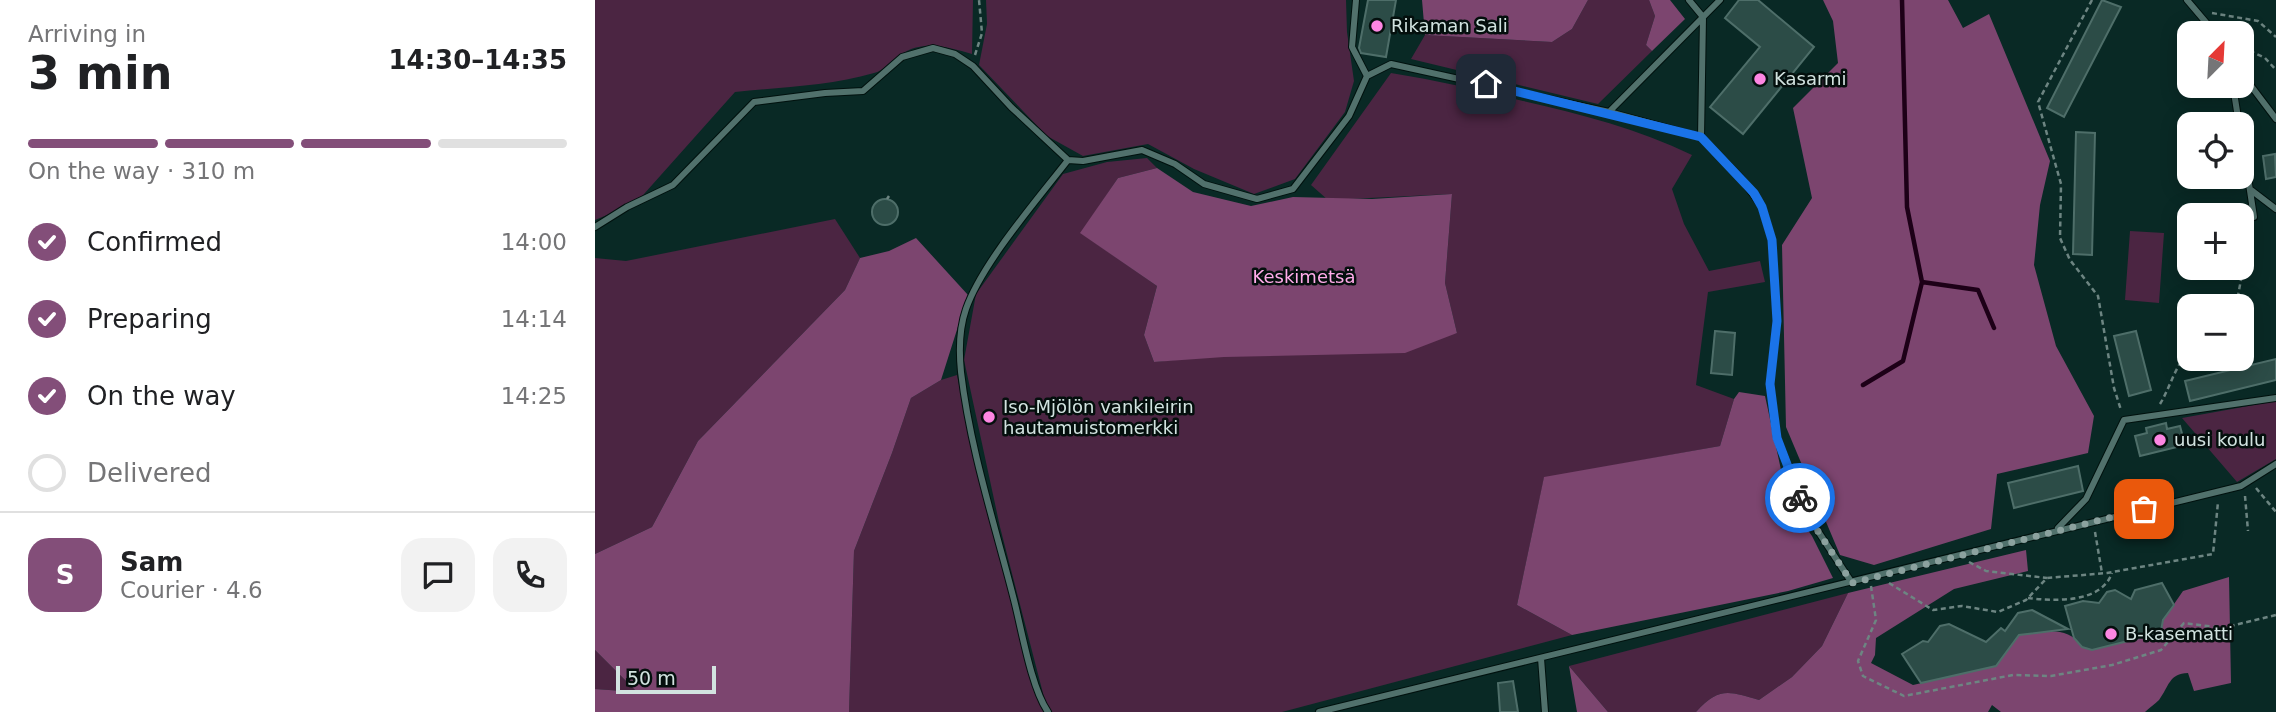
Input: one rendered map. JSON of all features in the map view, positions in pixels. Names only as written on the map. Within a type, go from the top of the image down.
[{"type":"lane","points":[[1356,0],[1352,47],[1367,76]]},
{"type":"lane","points":[[1689,0],[1703,17],[1701,137]]},
{"type":"lane","points":[[1609,112],[1720,0]]},
{"type":"lane","points":[[2187,0],[2205,21]]},
{"type":"lane","points":[[595,227],[628,206],[673,185],[754,102],[863,91],[902,57],[933,48],[955,54],[973,66],[1011,107],[1068,160],[1083,161],[1142,150],[1175,164],[1204,184],[1257,199],[1293,189],[1349,116],[1367,76],[1391,64],[1609,112],[1701,137],[1741,178],[1762,207],[1772,240],[1773,254],[1777,321],[1770,384],[1777,438],[1810,519],[1852,583]]},
{"type":"lane","points":[[2254,90],[2276,120]]},
{"type":"lane","points":[[1048,712],[1031,666],[978,459],[961,373],[961,338],[966,309],[975,290],[1019,224],[1068,160]]},
{"type":"lane","points":[[2251,190],[2276,209]]},
{"type":"lane","points":[[2251,190],[2252,203]]},
{"type":"lane","points":[[2057,530],[2086,499],[2125,420],[2276,398]]},
{"type":"lane","points":[[1319,712],[2241,486],[2276,464]]},
{"type":"lane","points":[[1541,658],[1545,712]]},
{"type":"path","points":[[973,66],[982,33],[979,0]]},
{"type":"path","points":[[2092,0],[2038,102],[2061,184],[2060,238],[2070,260],[2098,296],[2114,388],[2125,420]]},
{"type":"path","points":[[2195,10],[2258,21],[2276,37]]},
{"type":"path","points":[[2254,53],[2265,58],[2276,70]]},
{"type":"path","points":[[2153,416],[2170,388],[2177,369]]},
{"type":"path","points":[[2248,482],[2263,494],[2276,512]]},
{"type":"path","points":[[2241,486],[2245,493],[2248,531]]},
{"type":"path","points":[[1957,556],[1986,571],[2047,578],[2112,572],[2213,554],[2219,491]]},
{"type":"path","points":[[2093,521],[2102,573]]},
{"type":"path","points":[[2028,598],[2061,601],[2091,593],[2109,580],[2112,572]]},
{"type":"path","points":[[1878,577],[1934,610],[1962,606],[1998,612],[2028,598],[2047,578]]},
{"type":"path","points":[[1870,579],[1876,620],[1858,661],[1863,676],[1904,696],[2013,675],[2051,676],[2112,665],[2161,650],[2184,623],[2222,628],[2276,614]]},
{"type":"shaded area","points":[[595,0],[973,0],[972,54],[945,47],[918,47],[900,55],[877,72],[857,77],[735,92],[636,203],[595,220]]},
{"type":"shaded area","points":[[986,0],[1346,0],[1347,32],[1354,81],[1345,112],[1295,179],[1254,194],[1194,169],[1148,144],[1083,156],[1047,136],[979,65],[987,24]]},
{"type":"shaded area","points":[[1588,0],[1649,0],[1655,16],[1646,45],[1652,51],[1598,104],[1411,59],[1425,35],[1552,42],[1572,29]]},
{"type":"shaded area","points":[[1391,73],[1474,89],[1588,117],[1651,137],[1692,155],[1672,189],[1684,224],[1709,271],[1760,261],[1765,282],[1708,292],[1696,385],[1734,399],[1720,446],[1544,478],[1517,605],[1572,635],[1282,712],[1052,712],[1046,705],[1000,527],[964,360],[976,294],[1063,174],[1107,162],[1147,158],[1157,168],[1118,178],[1081,233],[1157,286],[1144,335],[1154,362],[1457,333],[1445,283],[1452,194],[1328,200],[1311,185]]},
{"type":"shaded area","points":[[835,219],[860,258],[845,290],[698,441],[652,527],[595,554],[595,258],[626,261]]},
{"type":"shaded area","points":[[2130,231],[2164,233],[2159,303],[2125,300]]},
{"type":"shaded area","points":[[957,375],[971,445],[1045,712],[849,712],[854,551],[911,398],[941,380]]},
{"type":"shaded area","points":[[2276,401],[2276,459],[2237,482],[2182,418]]},
{"type":"shaded area","points":[[1848,593],[1822,646],[1792,677],[1759,700],[1725,693],[1711,698],[1696,712],[1608,712],[1569,666]]},
{"type":"shaded area","points":[[595,650],[637,692],[595,689]]},
{"type":"green space","points":[[1422,0],[1588,0],[1572,29],[1552,42],[1425,35]]},
{"type":"green space","points":[[1649,0],[1670,0],[1685,19],[1652,51],[1646,45],[1655,16]]},
{"type":"green space","points":[[1823,0],[1948,0],[1963,28],[1989,14],[2050,161],[2040,205],[2034,265],[2056,346],[2094,416],[2088,453],[1997,474],[1991,529],[1874,565],[1840,555],[1786,427],[1782,245],[1812,198],[1793,108],[1838,63],[1833,21]]},
{"type":"green space","name":"Keskimetsä","points":[[1157,168],[1193,192],[1251,206],[1293,197],[1372,199],[1452,194],[1445,283],[1457,333],[1405,353],[1224,357],[1154,362],[1144,335],[1157,286],[1080,233],[1118,178]]},
{"type":"green space","points":[[916,238],[968,295],[941,380],[911,398],[854,551],[849,712],[595,712],[595,689],[637,692],[595,650],[595,554],[652,527],[698,441],[845,290],[860,258],[889,251]]},
{"type":"green space","points":[[1739,392],[1765,396],[1788,502],[1812,536],[1833,578],[1788,591],[1572,635],[1517,605],[1544,477],[1720,446],[1734,399]]},
{"type":"green space","points":[[2026,550],[2028,571],[1954,589],[1876,638],[1875,655],[1871,663],[1913,685],[1996,666],[2019,635],[2046,631],[2062,632],[2082,647],[2092,650],[2156,634],[2161,631],[2163,620],[2183,591],[2229,577],[2231,683],[2194,691],[2188,673],[2177,675],[2159,700],[2145,712],[2001,712],[1992,705],[1988,712],[1696,712],[1711,698],[1724,693],[1759,700],[1792,677],[1822,646],[1848,593]]},
{"type":"green space","points":[[1569,666],[1608,712],[1577,712]]},
{"type":"building","name":"Rikaman Sali","points":[[1368,0],[1396,0],[1386,57],[1361,53],[1359,48]]},
{"type":"building","name":"Kasarmi","points":[[1739,0],[1758,0],[1814,47],[1743,134],[1710,107],[1760,47],[1725,18]]},
{"type":"building","points":[[2102,0],[2121,7],[2064,117],[2047,108]]},
{"type":"building","points":[[2076,132],[2095,133],[2092,255],[2073,254]]},
{"type":"building","points":[[2275,154],[2276,177],[2266,179],[2263,156]]},
{"type":"building","points":[[885,199],[894,203],[898,212],[894,221],[885,225],[876,221],[872,212],[876,203]]},
{"type":"building","points":[[1715,331],[1735,333],[1732,375],[1711,373]]},
{"type":"building","points":[[2136,331],[2151,390],[2129,396],[2114,336]]},
{"type":"building","points":[[2276,359],[2276,380],[2190,401],[2185,381],[2226,371],[2254,371],[2254,364]]},
{"type":"building","name":"uusi koulu","points":[[2166,423],[2167,429],[2180,426],[2185,445],[2140,456],[2135,436],[2147,433],[2146,428]]},
{"type":"building","points":[[2078,466],[2083,491],[2014,508],[2008,483]]},
{"type":"building","points":[[2162,583],[2174,605],[2163,620],[2161,631],[2092,650],[2082,647],[2074,638],[2065,606],[2083,601],[2099,603],[2107,592],[2115,590],[2131,599],[2135,590]]},
{"type":"building","points":[[2032,610],[2068,629],[2019,635],[1996,666],[1921,683],[1902,654],[1923,641],[1928,642],[1940,626],[1949,624],[1986,642],[2001,628],[2005,631],[2018,613]]},
{"type":"building","points":[[1513,681],[1518,712],[1500,712],[1498,683]]},
{"type":"waterway","points":[[1863,385],[1903,361],[1922,282],[1907,207],[1902,0]]},
{"type":"waterway","points":[[1922,282],[1978,290],[1994,328]]},
{"type":"way so far","points":[[1800,498],[1830,552],[1852,583],[2144,509]]},
{"type":"place","name":"Rikaman Sali","points":[[1377,26]]},
{"type":"place","name":"Kasarmi","points":[[1760,79]]},
{"type":"place","name":"Iso-Mjölön vankileirin hautamuistomerkki","points":[[989,417]]},
{"type":"place","name":"uusi koulu","points":[[2160,440]]},
{"type":"place","name":"B-kasematti","points":[[2111,634]]},
{"type":"route","points":[[1486,84],[1609,112],[1701,137],[1754,193],[1762,207],[1772,240],[1777,321],[1770,384],[1777,438],[1800,498]]}]
